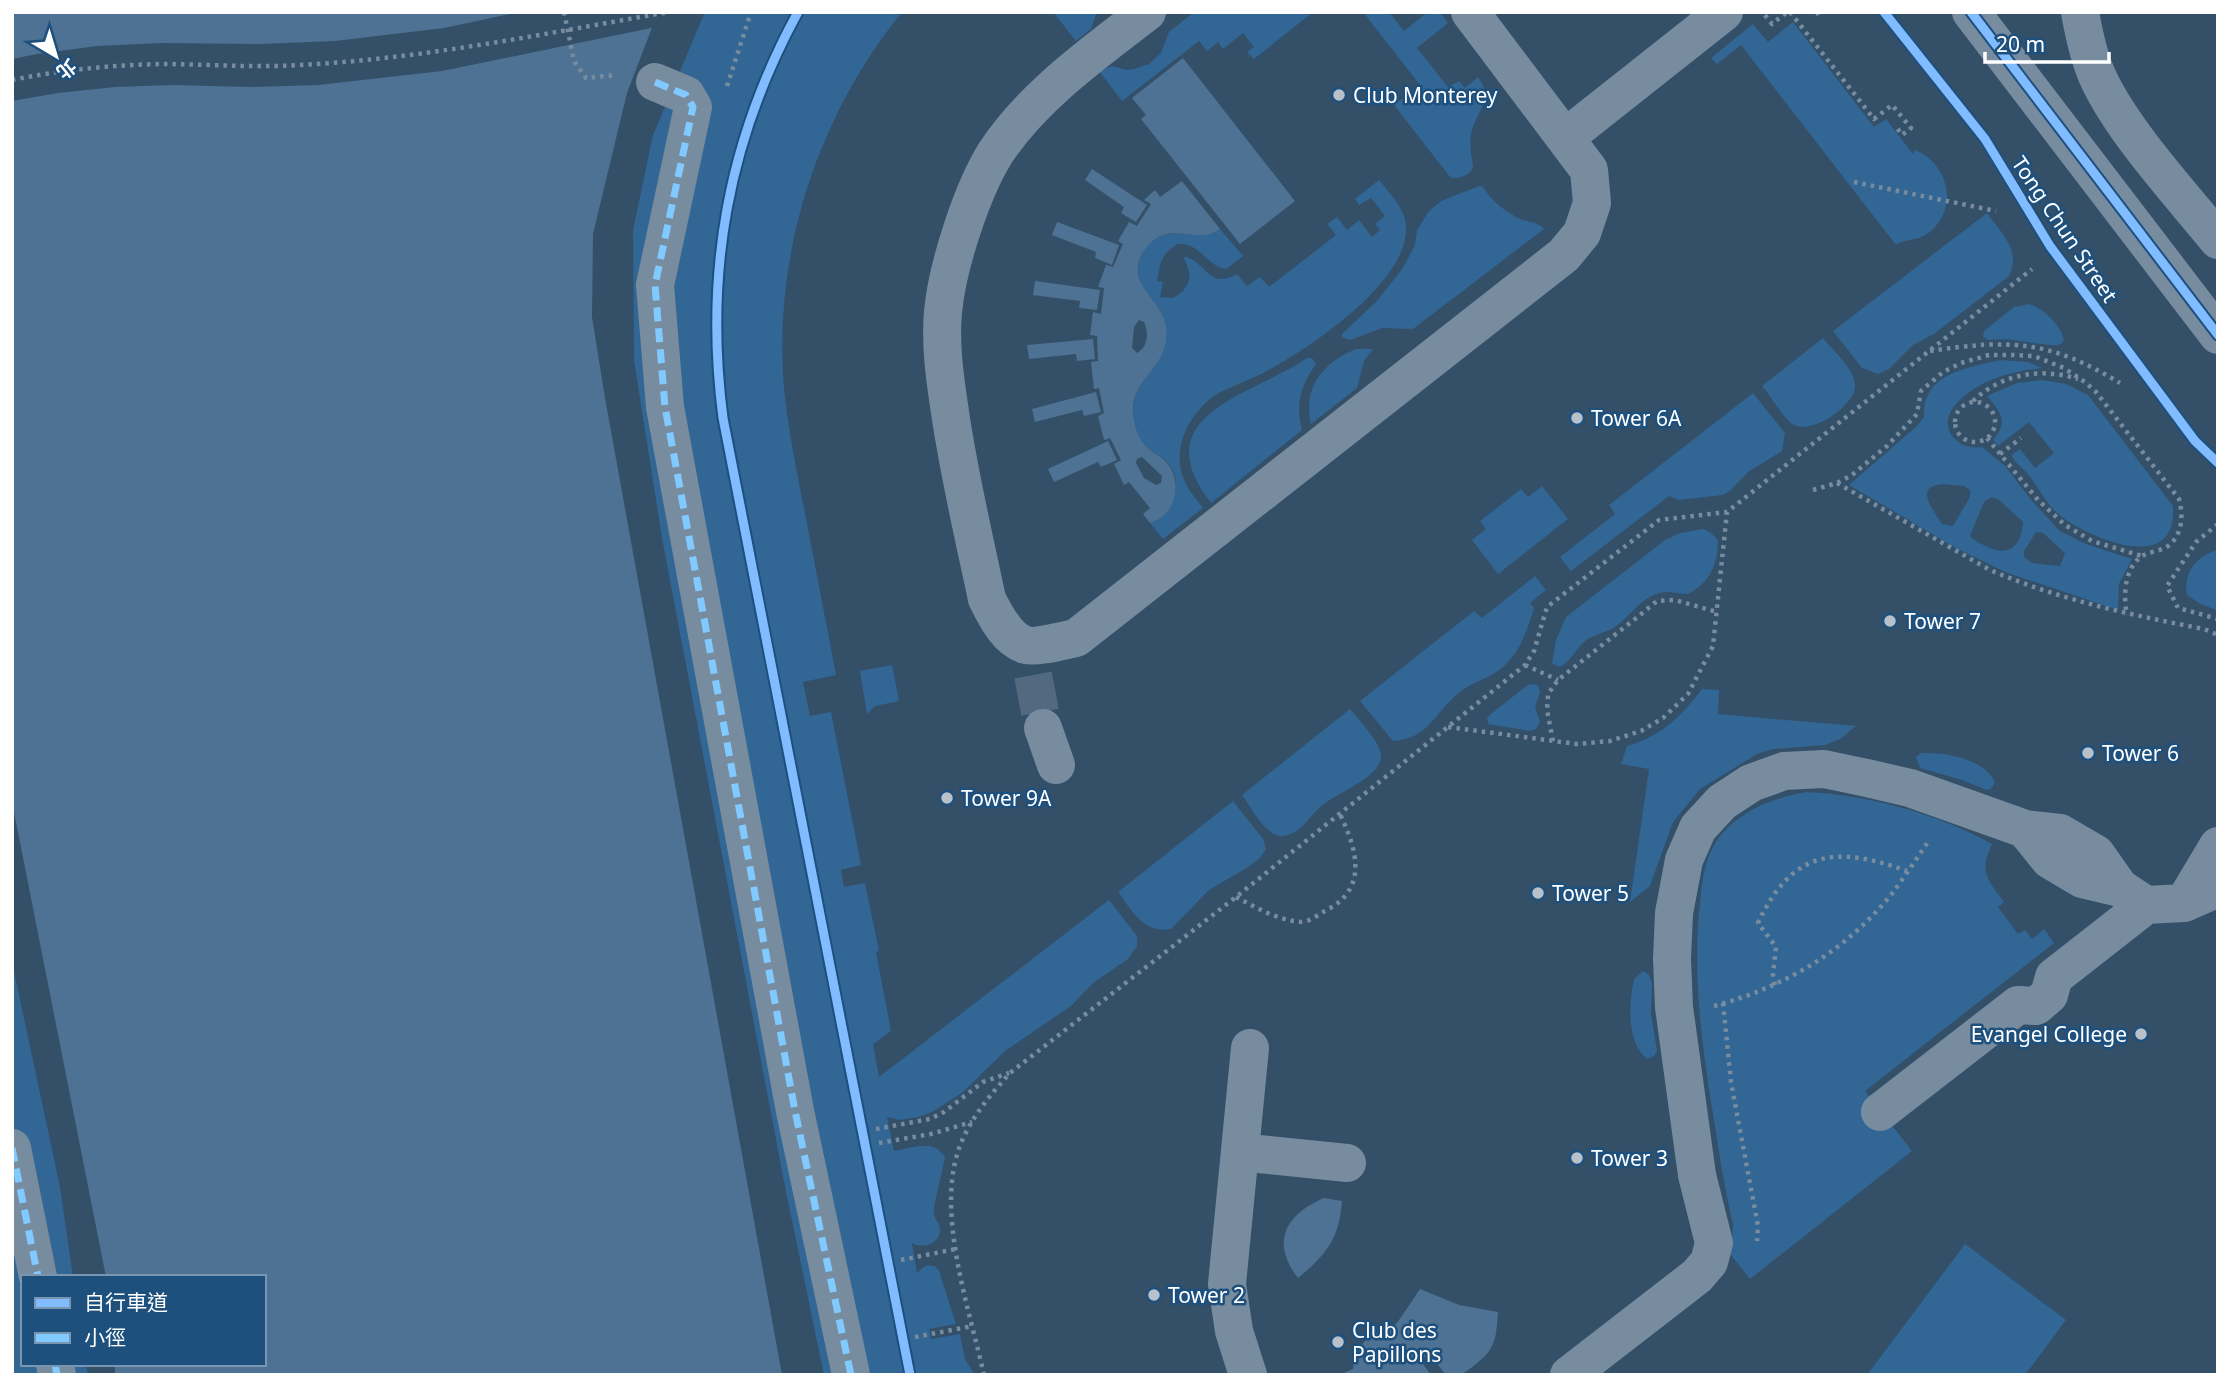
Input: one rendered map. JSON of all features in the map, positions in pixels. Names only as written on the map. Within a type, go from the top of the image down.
[{"type":"street","points":[[1147,12],[1052,88],[996,153],[962,228],[943,311],[943,353],[955,443],[987,599],[998,621],[1030,660],[1076,638],[1564,255],[1582,233],[1592,202],[1589,170],[1470,12]]},
{"type":"street","points":[[1566,137],[1724,12]]},
{"type":"street","points":[[1970,12],[2218,335]]},
{"type":"street","points":[[2080,12],[2098,78],[2116,112],[2218,240]]},
{"type":"street","points":[[655,82],[686,95],[693,107],[655,285],[665,407],[795,1111],[851,1375]]},
{"type":"street","points":[[1043,728],[1056,765]]},
{"type":"street","points":[[1569,1375],[1697,1276],[1709,1262],[1714,1243],[1697,1175],[1674,1007],[1672,959],[1674,913],[1684,860],[1698,828],[1722,802],[1751,783],[1784,771],[1824,769],[1910,788],[2025,829],[2060,833],[2096,854],[2133,897]]},
{"type":"street","points":[[1880,1112],[2018,1005],[2020,982],[2032,973],[2054,977],[2133,897],[2201,896],[2218,846]]},
{"type":"street","points":[[1248,1375],[1234,1331],[1227,1284],[1250,1048]]},
{"type":"street","points":[[12,1148],[38,1275]]},
{"type":"street","points":[[1240,1152],[1347,1163]]},
{"type":"path","points":[[564,12],[574,61],[586,78],[614,75],[655,82]]},
{"type":"path","points":[[12,80],[84,69],[160,64],[298,65],[349,61],[487,44],[669,12]]},
{"type":"path","points":[[1765,15],[1772,24],[1788,12],[1874,119],[1892,105],[1910,128],[1902,135],[1895,125]]},
{"type":"path","points":[[1854,182],[1996,211]]},
{"type":"path","points":[[984,1375],[956,1249],[950,1192],[960,1145],[984,1102],[1010,1073],[1236,897],[1525,665],[1534,651],[1547,607],[1659,520],[1727,512],[2032,270]]},
{"type":"path","points":[[1928,351],[1972,345],[2024,345],[2047,349],[2088,364],[2120,383]]},
{"type":"path","points":[[1813,490],[1837,484],[1852,475],[1904,430],[1917,414],[1921,391],[1928,382],[1961,363],[1989,355],[2034,356],[2064,368],[2096,392],[2179,499],[2183,512],[2176,536],[2166,547],[2142,556],[2126,580],[2127,615]]},
{"type":"path","points":[[1973,401],[1985,404],[1994,414],[1995,427],[1987,438],[1973,442],[1957,432],[1954,426],[1956,413],[1960,407],[1973,401],[1998,382],[2017,376],[2059,373],[2085,382]]},
{"type":"path","points":[[1987,438],[1994,450],[2038,500],[2065,526],[2092,541],[2142,556]]},
{"type":"path","points":[[2000,454],[2021,438]]},
{"type":"path","points":[[1837,484],[1990,570],[2090,606],[2204,629],[2218,635]]},
{"type":"path","points":[[1448,727],[1577,744],[1610,741],[1641,731],[1662,718],[1688,694],[1713,646],[1727,512]]},
{"type":"path","points":[[2218,524],[2196,542],[2167,586],[2178,608],[2218,619]]},
{"type":"path","points":[[1553,741],[1547,710],[1548,694],[1558,680],[1657,601],[1675,600],[1717,612]]},
{"type":"path","points":[[1525,665],[1558,680]]},
{"type":"path","points":[[1236,897],[1270,916],[1304,922],[1332,908],[1352,889],[1357,862],[1351,837],[1340,814]]},
{"type":"path","points":[[1711,1007],[1775,985],[1823,960],[1849,940],[1891,895],[1937,830]]},
{"type":"path","points":[[1775,985],[1773,975],[1776,947],[1758,923],[1764,909],[1786,879],[1798,869],[1829,857],[1867,858],[1907,871]]},
{"type":"path","points":[[876,1129],[930,1119],[944,1112],[983,1082],[1010,1073]]},
{"type":"path","points":[[879,1143],[931,1135],[972,1122]]},
{"type":"path","points":[[901,1260],[956,1249]]},
{"type":"path","points":[[915,1337],[973,1326]]},
{"type":"shaded area","points":[[12,12],[658,12],[627,93],[593,234],[592,317],[782,1375],[115,1375],[115,1366],[266,1366],[266,1275],[106,1275],[12,802]]},
{"type":"shaded area","points":[[705,12],[902,12],[872,53],[846,96],[824,142],[794,237],[782,337],[784,388],[790,435],[836,675],[803,682],[810,716],[831,712],[861,865],[841,870],[844,887],[865,883],[879,951],[876,952],[891,1031],[873,1044],[879,1077],[1109,900],[1137,936],[1137,946],[1128,959],[1093,983],[1071,1006],[1005,1051],[963,1092],[934,1111],[919,1117],[899,1120],[887,1117],[894,1151],[929,1146],[940,1151],[945,1157],[934,1211],[940,1228],[939,1234],[930,1244],[921,1246],[912,1243],[917,1273],[929,1265],[935,1266],[939,1271],[956,1324],[929,1329],[931,1339],[960,1334],[965,1359],[975,1375],[824,1375],[784,1182],[662,538],[634,360],[633,230],[653,135]]},
{"type":"shaded area","points":[[1053,12],[1097,12],[1091,29],[1076,41]]},
{"type":"shaded area","points":[[1194,12],[1313,12],[1254,59],[1247,52],[1254,47],[1243,33],[1223,49],[1218,42],[1207,51],[1199,41],[1122,101],[1099,71],[1112,66],[1126,70],[1149,64],[1161,53],[1169,32]]},
{"type":"shaded area","points":[[1363,12],[1389,12],[1404,31],[1425,14],[1424,12],[1440,12],[1448,23],[1417,48],[1448,87],[1459,81],[1465,88],[1478,77],[1483,85],[1485,99],[1470,138],[1473,167],[1464,176],[1450,177],[1394,105],[1420,85]]},
{"type":"shaded area","points":[[1793,22],[1874,127],[1886,119],[1913,154],[1915,150],[1926,156],[1942,175],[1946,186],[1945,210],[1931,231],[1896,245],[1741,45],[1717,64],[1711,58],[1753,24],[1768,42]]},
{"type":"shaded area","points":[[1183,58],[1295,201],[1240,244],[1141,119],[1146,115],[1132,98]]},
{"type":"shaded area","points":[[1092,169],[1147,205],[1136,222],[1121,213],[1124,207],[1085,180]]},
{"type":"shaded area","points":[[1379,180],[1405,218],[1403,245],[1393,266],[1378,287],[1358,307],[1313,343],[1268,371],[1221,392],[1200,408],[1181,443],[1180,456],[1185,482],[1203,508],[1163,539],[1150,523],[1162,517],[1170,507],[1176,490],[1174,472],[1167,462],[1142,442],[1133,415],[1139,389],[1157,363],[1165,342],[1164,318],[1140,281],[1138,271],[1147,247],[1165,234],[1202,235],[1220,229],[1243,256],[1226,269],[1213,264],[1198,250],[1186,244],[1178,244],[1168,251],[1160,264],[1157,281],[1163,282],[1160,297],[1173,298],[1187,285],[1189,275],[1183,257],[1194,261],[1215,278],[1228,278],[1237,274],[1247,286],[1260,277],[1269,287],[1336,235],[1327,224],[1337,217],[1347,230],[1359,220],[1372,237],[1380,230],[1375,224],[1385,216],[1371,198],[1359,205],[1355,199]]},
{"type":"shaded area","points":[[1182,181],[1220,229],[1202,235],[1165,234],[1147,247],[1140,259],[1140,280],[1163,317],[1166,341],[1163,353],[1138,390],[1133,417],[1143,443],[1164,460],[1172,471],[1176,489],[1166,514],[1150,523],[1143,514],[1150,508],[1129,482],[1124,485],[1114,464],[1121,460],[1110,438],[1104,440],[1098,416],[1104,413],[1099,388],[1094,389],[1091,362],[1098,361],[1097,336],[1090,335],[1093,312],[1101,314],[1104,288],[1098,287],[1106,265],[1113,267],[1123,244],[1118,241],[1129,222],[1137,226],[1151,204],[1144,200],[1155,190],[1160,197]],"holes":[[[1139,320],[1144,322],[1147,335],[1143,347],[1137,353],[1132,348],[1134,327]],[[1142,457],[1162,476],[1161,483],[1156,485],[1144,478],[1136,463],[1137,459]]]},
{"type":"shaded area","points":[[1479,186],[1507,211],[1544,229],[1413,329],[1382,328],[1350,340],[1342,337],[1377,301],[1403,268],[1415,245],[1417,230],[1429,211],[1441,201]]},
{"type":"shaded area","points":[[1987,213],[2004,235],[2011,250],[2013,258],[2009,276],[1934,334],[1913,345],[1889,369],[1878,374],[1862,368],[1833,331]]},
{"type":"shaded area","points":[[1057,222],[1119,245],[1112,265],[1095,258],[1096,252],[1052,235]]},
{"type":"shaded area","points":[[1035,281],[1100,290],[1097,310],[1079,308],[1080,301],[1033,295]]},
{"type":"shaded area","points":[[2029,304],[2051,318],[2060,329],[2064,341],[2055,345],[1987,340],[1983,336],[1984,331],[2014,307]]},
{"type":"shaded area","points":[[1823,338],[1852,374],[1855,387],[1853,395],[1830,417],[1820,423],[1800,427],[1788,421],[1762,386]]},
{"type":"shaded area","points":[[1093,339],[1095,359],[1077,361],[1076,354],[1029,359],[1027,345]]},
{"type":"shaded area","points":[[1356,349],[1373,349],[1364,361],[1357,388],[1311,424],[1310,398],[1318,377],[1334,361]]},
{"type":"shaded area","points":[[1307,358],[1312,358],[1316,364],[1306,380],[1299,403],[1302,430],[1211,503],[1193,473],[1189,448],[1197,428],[1212,411],[1234,397]]},
{"type":"shaded area","points":[[2000,360],[2028,362],[2042,368],[1996,378],[1966,395],[1951,411],[1948,427],[1951,434],[1963,445],[1982,447],[2005,466],[2060,531],[2086,544],[2132,559],[2119,584],[2118,610],[2005,572],[1956,548],[1849,485],[1917,426],[1924,417],[1925,402],[1930,391],[1938,382],[1961,370]],"holes":[[[1943,484],[1964,486],[1970,490],[1970,497],[1953,526],[1942,524],[1928,500],[1929,489]],[[1991,497],[1998,499],[2023,522],[2018,542],[2014,546],[2004,551],[1997,550],[1970,536],[1984,502]],[[2036,532],[2043,533],[2065,553],[2060,566],[2032,563],[2024,557],[2024,551]]]},
{"type":"shaded area","points":[[2042,380],[2066,384],[2088,395],[2173,506],[2171,527],[2162,540],[2148,546],[2112,542],[2076,526],[2056,512],[2011,455],[2020,449],[2035,468],[2054,453],[2029,422],[1998,446],[1993,440],[2002,422],[1996,407],[1987,396],[2017,383]]},
{"type":"shaded area","points":[[1096,392],[1101,412],[1084,416],[1082,410],[1035,422],[1032,409]]},
{"type":"shaded area","points":[[1753,393],[1785,433],[1782,451],[1748,472],[1723,495],[1678,500],[1669,496],[1571,571],[1560,557],[1615,514],[1609,505]]},
{"type":"shaded area","points":[[1108,441],[1117,460],[1101,467],[1098,462],[1054,482],[1048,469]]},
{"type":"shaded area","points":[[1542,486],[1568,519],[1498,574],[1472,540],[1486,529],[1480,521],[1521,489],[1528,497]]},
{"type":"shaded area","points":[[1703,529],[1718,540],[1711,572],[1696,590],[1688,594],[1666,592],[1651,596],[1616,626],[1586,641],[1563,665],[1559,667],[1552,663],[1556,640],[1566,617],[1665,540],[1680,533]]},
{"type":"shaded area","points":[[2218,550],[2218,611],[2187,595],[2186,587],[2189,573],[2197,561]]},
{"type":"shaded area","points":[[1535,576],[1546,590],[1530,603],[1534,608],[1527,629],[1508,662],[1461,691],[1416,735],[1393,741],[1360,701],[1474,611],[1482,618]]},
{"type":"shaded area","points":[[892,665],[899,701],[875,706],[867,714],[860,671]]},
{"type":"shaded area","points":[[1529,684],[1538,685],[1540,693],[1535,707],[1540,722],[1536,729],[1530,731],[1488,724],[1487,718],[1491,714]]},
{"type":"shaded area","points":[[1702,689],[1719,690],[1718,714],[1856,726],[1840,739],[1825,745],[1774,749],[1757,754],[1700,789],[1673,822],[1650,886],[1630,902],[1649,769],[1621,764],[1627,746],[1660,731],[1686,708]]},
{"type":"shaded area","points":[[1350,709],[1378,746],[1381,758],[1378,765],[1366,778],[1319,808],[1300,828],[1288,835],[1276,835],[1259,820],[1242,795]]},
{"type":"shaded area","points":[[1921,753],[1963,758],[1982,767],[1995,782],[1992,788],[1987,790],[1920,768],[1916,757]]},
{"type":"shaded area","points":[[1807,792],[1854,797],[1902,808],[1949,824],[1992,844],[1986,869],[1989,881],[2004,902],[1998,907],[2018,934],[2025,930],[2032,939],[2044,929],[2054,943],[1865,1091],[1912,1151],[1750,1279],[1731,1255],[1733,1225],[1702,1039],[1697,958],[1702,887],[1712,849],[1734,822],[1768,802]]},
{"type":"shaded area","points":[[1233,801],[1263,839],[1266,849],[1260,858],[1209,890],[1171,929],[1162,930],[1146,925],[1118,892]]},
{"type":"shaded area","points":[[12,962],[60,1187],[73,1275],[21,1275],[21,1366],[86,1366],[88,1375],[12,1375]]},
{"type":"shaded area","points":[[1643,971],[1649,975],[1652,983],[1651,1014],[1657,1051],[1647,1059],[1635,1043],[1631,1022],[1634,979]]},
{"type":"shaded area","points":[[1324,1198],[1342,1201],[1338,1226],[1324,1253],[1298,1278],[1285,1253],[1286,1230],[1300,1212]]},
{"type":"shaded area","points":[[1965,1244],[2066,1320],[2025,1375],[1867,1375]]},
{"type":"shaded area","points":[[1420,1289],[1459,1305],[1498,1312],[1494,1340],[1484,1357],[1466,1372],[1456,1375],[1446,1375],[1429,1354],[1421,1361],[1431,1375],[1339,1375],[1353,1369],[1356,1353],[1365,1341],[1395,1325]]},
{"type":"pier","points":[[520,12],[661,12],[656,27],[442,71],[318,85],[115,87],[12,101],[12,59],[37,54],[97,46],[161,43],[261,44],[335,41],[444,28]]},
{"type":"tunnel","points":[[1033,675],[1043,728]]},
{"type":"marked path","points":[[655,82],[686,95],[693,107],[655,285],[665,407],[795,1111],[851,1375]]},
{"type":"marked path","points":[[12,1148],[38,1275]]},
{"type":"marked path","points":[[55,1366],[57,1375]]},
{"type":"cycle path","points":[[798,12],[774,60],[738,158],[720,260],[718,364],[723,418],[910,1375]]},
{"type":"cycle path","name":"Tong Chun Street","points":[[1884,12],[1985,139],[2050,246],[2195,441],[2218,463]]},
{"type":"cycle path","points":[[1971,12],[2218,335]]},
{"type":"place","name":"Club Monterey","points":[[1339,95]]},
{"type":"place","name":"Tower 6A","points":[[1577,418]]},
{"type":"place","name":"Tower 7","points":[[1890,621]]},
{"type":"place","name":"Tower 6","points":[[2088,753]]},
{"type":"place","name":"Tower 9A","points":[[947,798]]},
{"type":"place","name":"Tower 5","points":[[1538,893]]},
{"type":"place","name":"Evangel College","points":[[2141,1034]]},
{"type":"place","name":"Tower 3","points":[[1577,1158]]},
{"type":"place","name":"Tower 2","points":[[1154,1295]]},
{"type":"place","name":"Club des Papillons","points":[[1338,1342]]}]
